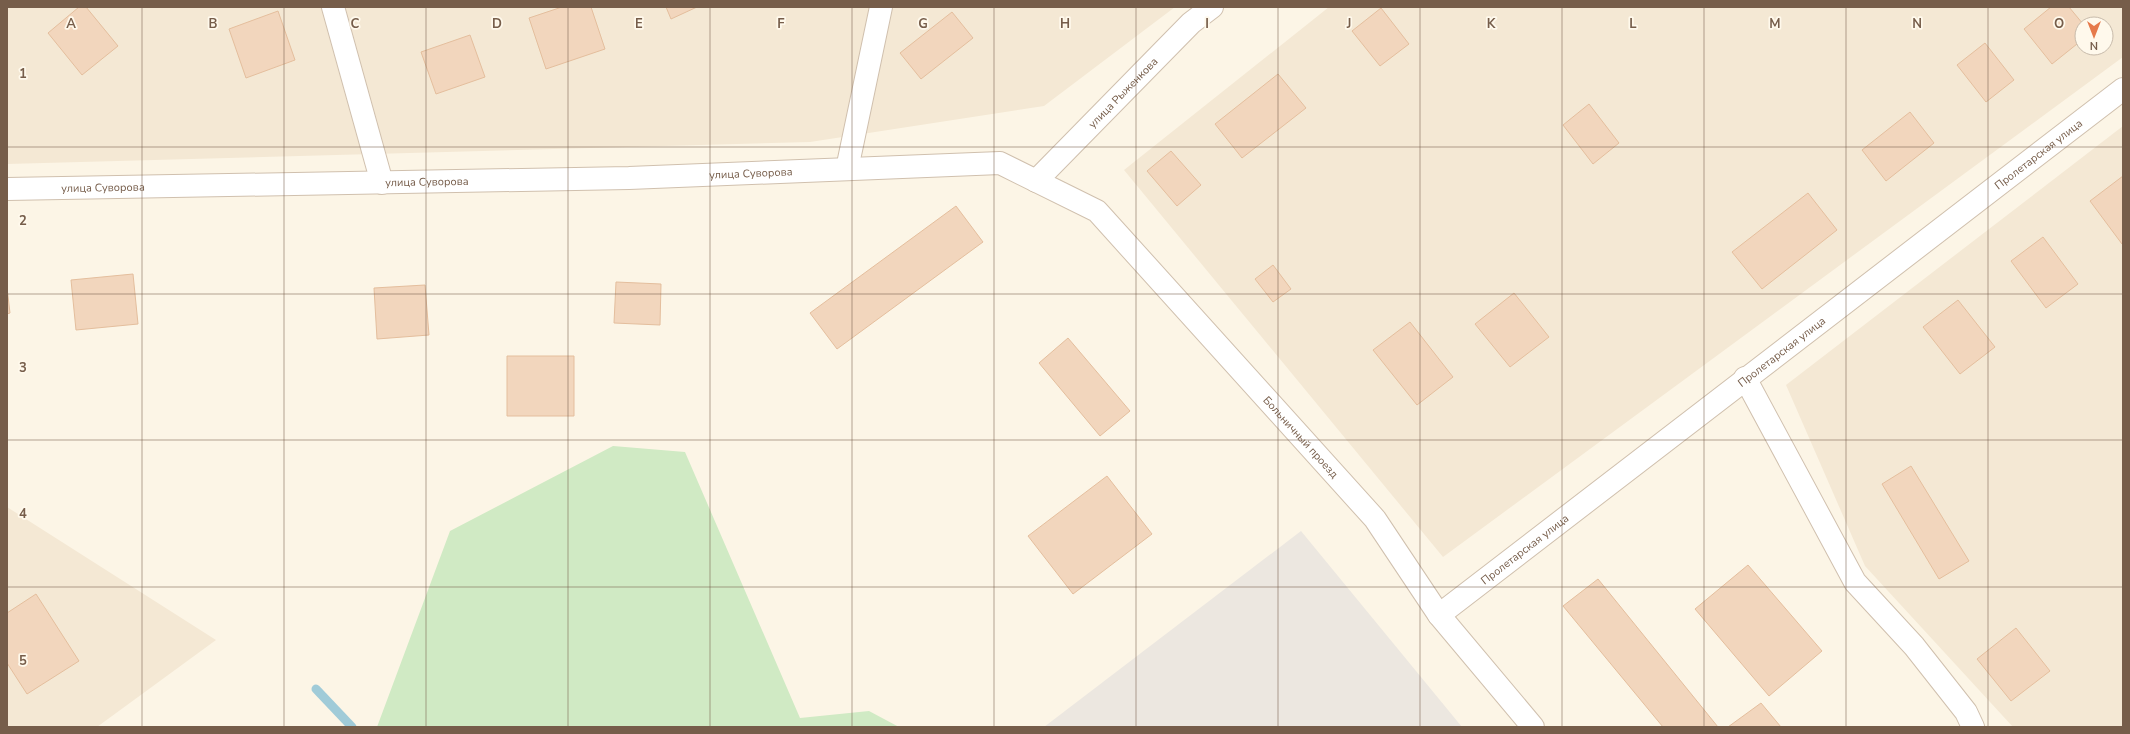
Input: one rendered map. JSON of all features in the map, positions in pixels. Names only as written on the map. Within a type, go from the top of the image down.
[{"type":"street","points":[[333,7],[382,183]]},
{"type":"street","points":[[847,169],[881,7]]},
{"type":"street","name":"улица Рыженкова","points":[[1036,181],[1191,23],[1212,7]]},
{"type":"street","name":"Пролетарская улица","points":[[1439,615],[1745,378],[2123,89]]},
{"type":"street","name":"улица Суворова","points":[[7,189],[629,178],[1000,163],[1036,181]]},
{"type":"street","name":"Больничный проезд","points":[[1036,181],[1097,211],[1375,519],[1439,615],[1533,727]]},
{"type":"street","points":[[1745,378],[1855,582],[1914,646],[1966,712],[1973,727]]},
{"type":"shaded area","points":[[7,7],[1175,7],[1044,106],[810,142],[7,164]]},
{"type":"shaded area","points":[[1329,7],[2123,7],[2123,57],[1443,557],[1124,170]]},
{"type":"shaded area","points":[[2123,126],[2123,727],[2013,727],[1865,566],[1786,385]]},
{"type":"shaded area","points":[[7,507],[216,640],[97,727],[7,727]]},
{"type":"shaded area","points":[[1301,531],[1462,727],[1044,727]]},
{"type":"green space","points":[[613,446],[685,452],[800,718],[869,711],[899,727],[377,727],[450,531]]},
{"type":"building","points":[[79,7],[86,7],[118,46],[82,75],[48,33]]},
{"type":"building","points":[[562,7],[591,7],[605,49],[546,69],[529,18]]},
{"type":"building","points":[[666,7],[697,7],[671,19]]},
{"type":"building","points":[[2051,7],[2069,7],[2076,16],[2074,16],[2074,46],[2052,64],[2024,29]]},
{"type":"building","points":[[1381,8],[1409,44],[1380,66],[1352,31]]},
{"type":"building","points":[[278,11],[295,60],[246,78],[229,29]]},
{"type":"building","points":[[952,12],[973,38],[921,79],[900,53]]},
{"type":"building","points":[[470,35],[485,77],[436,94],[421,52]]},
{"type":"building","points":[[1985,43],[2014,80],[1986,102],[1957,65]]},
{"type":"building","points":[[1278,74],[1306,108],[1242,158],[1215,124]]},
{"type":"building","points":[[1589,104],[1619,143],[1593,164],[1563,125]]},
{"type":"building","points":[[1910,112],[1934,143],[1886,181],[1862,150]]},
{"type":"building","points":[[1171,151],[1201,185],[1177,206],[1147,171]]},
{"type":"building","points":[[2123,176],[2123,244],[2122,244],[2090,201]]},
{"type":"building","points":[[1808,193],[1837,230],[1762,289],[1732,252]]},
{"type":"building","points":[[956,206],[983,242],[837,349],[810,313]]},
{"type":"building","points":[[2043,237],[2078,284],[2046,308],[2011,261]]},
{"type":"building","points":[[1273,265],[1291,289],[1273,302],[1255,279]]},
{"type":"building","points":[[133,274],[138,324],[76,330],[71,280]]},
{"type":"building","points":[[616,282],[661,284],[660,325],[614,323]]},
{"type":"building","points":[[425,285],[429,335],[377,339],[374,288]]},
{"type":"building","points":[[7,288],[10,313],[7,314]]},
{"type":"building","points":[[1514,293],[1549,337],[1510,367],[1475,324]]},
{"type":"building","points":[[1958,300],[1995,347],[1960,374],[1923,327]]},
{"type":"building","points":[[1410,322],[1453,377],[1417,405],[1373,350]]},
{"type":"building","points":[[1068,338],[1130,411],[1100,436],[1039,363]]},
{"type":"building","points":[[507,356],[574,356],[574,416],[507,416]]},
{"type":"building","points":[[1911,466],[1969,561],[1939,579],[1882,484]]},
{"type":"building","points":[[1107,476],[1152,534],[1073,594],[1028,536]]},
{"type":"building","points":[[1748,565],[1822,651],[1769,696],[1695,609]]},
{"type":"building","points":[[1598,579],[1718,727],[1663,727],[1563,606]]},
{"type":"building","points":[[36,594],[79,661],[27,694],[7,663],[7,613]]},
{"type":"building","points":[[2016,628],[2050,671],[2011,701],[1977,659]]},
{"type":"building","points":[[1761,703],[1781,727],[1728,727]]},
{"type":"waterway","points":[[316,689],[352,727]]}]
